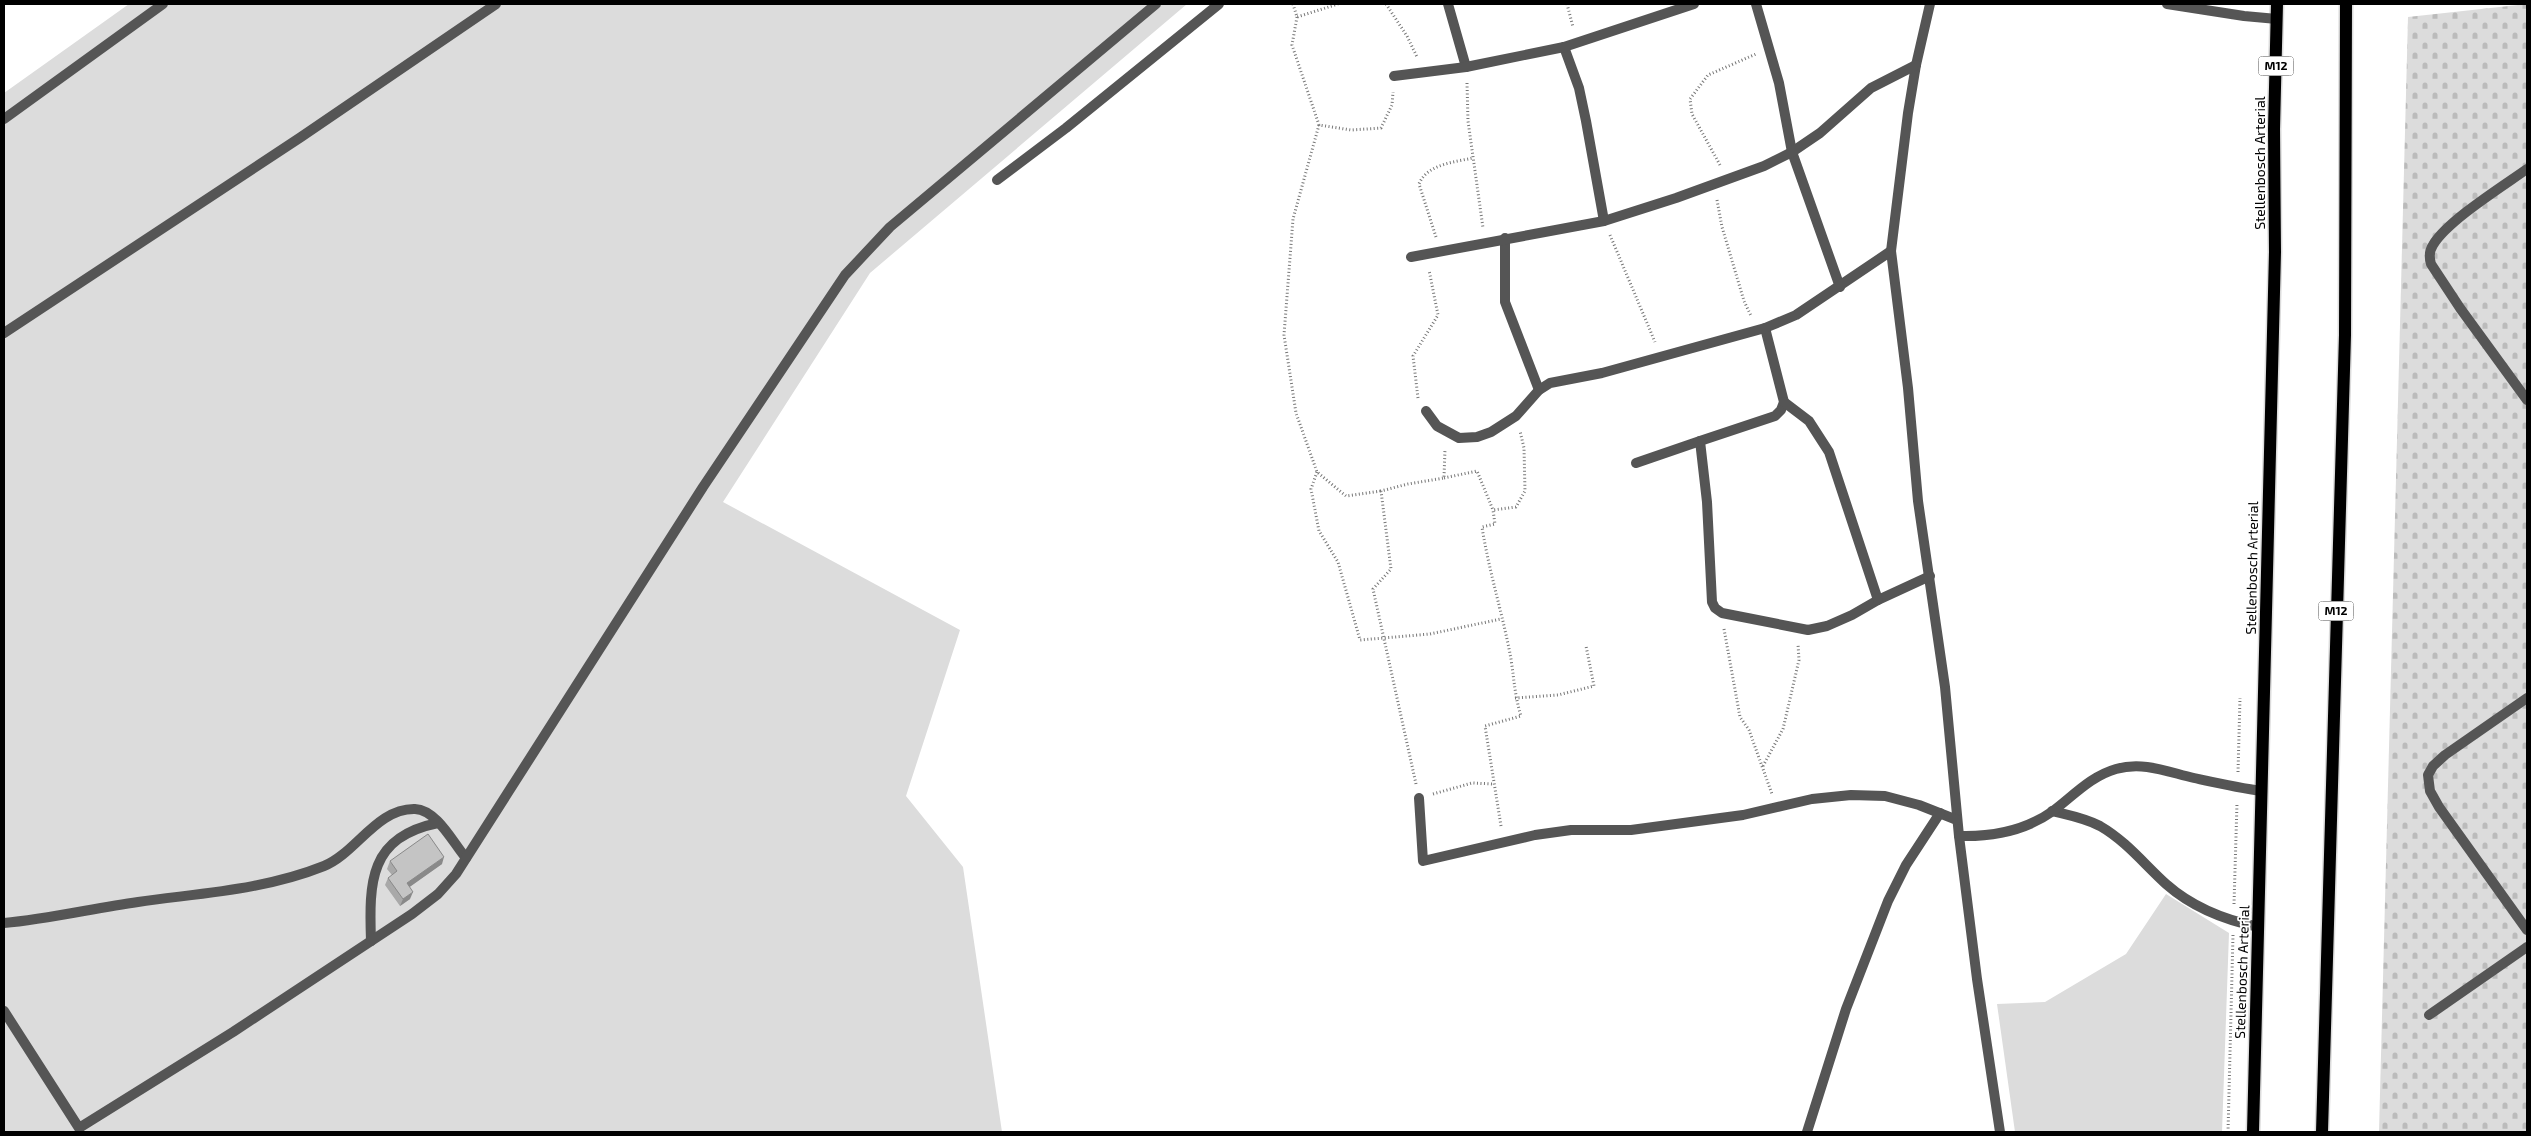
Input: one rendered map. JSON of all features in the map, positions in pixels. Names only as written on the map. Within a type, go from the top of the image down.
[{"type":"main road","name":"Stellenbosch Arterial","points":[[2252,1132],[2259,927],[2274,272],[2274,129],[2277,4]]},
{"type":"main road","name":"M12","points":[[2322,1132],[2345,335],[2346,4]]},
{"type":"street","points":[[4,119],[164,4]]},
{"type":"street","points":[[4,332],[294,142],[496,4]]},
{"type":"street","points":[[4,1010],[76,1130],[233,1032],[412,914],[438,894],[456,874],[703,487],[845,275],[890,227],[1156,4]]},
{"type":"street","points":[[997,180],[1066,128],[1219,4]]},
{"type":"street","points":[[1448,4],[1466,67]]},
{"type":"street","points":[[1394,76],[1466,67],[1564,47],[1694,4]]},
{"type":"street","points":[[1756,4],[1770,49],[1792,152],[1840,287]]},
{"type":"street","points":[[1930,4],[1916,65],[1894,215],[1891,251],[1908,388],[1918,501],[1945,687],[1957,820],[1977,979],[2000,1132]]},
{"type":"street","points":[[2167,4],[2277,19]]},
{"type":"street","points":[[1564,47],[1579,88],[1604,221]]},
{"type":"street","points":[[1411,257],[1604,221],[1764,166],[1792,152],[1842,115],[1871,88],[1916,65]]},
{"type":"street","points":[[2527,169],[2477,205],[2443,233],[2431,247],[2429,256],[2431,264],[2460,308],[2527,400]]},
{"type":"street","points":[[1505,238],[1505,302],[1539,390]]},
{"type":"street","points":[[1426,411],[1437,426],[1448,433],[1459,438],[1477,437],[1491,432],[1516,416],[1539,390],[1562,380],[1602,373],[1661,358],[1765,328],[1796,315],[1891,251]]},
{"type":"street","points":[[1636,463],[1775,416],[1781,410],[1784,402],[1765,328]]},
{"type":"street","points":[[1784,402],[1809,421],[1829,452],[1878,600]]},
{"type":"street","points":[[1700,441],[1707,502],[1715,608],[1722,613],[1808,630],[1826,626],[1852,616],[1878,600],[1930,576]]},
{"type":"street","points":[[2527,698],[2446,755],[2433,766],[2427,781],[2439,807],[2527,930]]},
{"type":"street","points":[[1959,836],[1985,837],[2011,831],[2052,812],[2094,780],[2115,769],[2136,765],[2158,768],[2262,791]]},
{"type":"street","points":[[1419,798],[1423,861],[1535,835],[1571,830],[1632,830],[1734,816],[1812,799],[1851,795],[1885,796],[1957,820]]},
{"type":"street","points":[[4,923],[97,908],[223,892],[283,880],[325,866],[339,858],[372,828],[400,812],[421,810],[430,815],[466,858]]},
{"type":"street","points":[[2052,812],[2082,818],[2126,843],[2166,884],[2188,901],[2216,915],[2259,927]]},
{"type":"street","points":[[1807,1132],[1822,1079],[1846,1009],[1888,901],[1906,865],[1940,813]]},
{"type":"street","points":[[371,941],[372,884],[382,854],[391,844],[406,834],[421,827],[438,823]]},
{"type":"street","points":[[2429,1015],[2527,946]]},
{"type":"path","points":[[1293,4],[1297,17],[1292,45],[1319,124],[1293,219],[1284,335],[1296,413],[1316,472],[1312,489],[1319,531],[1338,562],[1360,640],[1383,640],[1467,628],[1501,619]]},
{"type":"path","points":[[1297,17],[1338,4]]},
{"type":"path","points":[[1386,4],[1407,36],[1424,72]]},
{"type":"path","points":[[1567,4],[1577,42]]},
{"type":"path","points":[[1728,179],[1692,114],[1690,99],[1708,75],[1770,49]]},
{"type":"path","points":[[1466,67],[1468,121],[1485,242]]},
{"type":"path","points":[[1319,124],[1351,130],[1381,128],[1392,105],[1394,76]]},
{"type":"path","points":[[1426,411],[1417,396],[1413,356],[1438,316],[1428,272],[1440,251],[1419,184],[1421,178],[1437,166],[1473,158]]},
{"type":"path","points":[[1715,184],[1722,228],[1744,301],[1749,314],[1765,328]]},
{"type":"path","points":[[1604,221],[1649,324],[1661,358]]},
{"type":"path","points":[[1493,510],[1516,507],[1525,491],[1524,448],[1516,416]]},
{"type":"path","points":[[1444,478],[1443,464],[1448,433]]},
{"type":"path","points":[[1316,472],[1346,496],[1382,491],[1477,471],[1493,510],[1495,524],[1482,527],[1510,658],[1515,698],[1521,716],[1485,726],[1504,843]]},
{"type":"path","points":[[1382,491],[1391,569],[1373,589],[1419,798],[1472,783],[1493,784]]},
{"type":"path","points":[[1715,608],[1726,633],[1740,717],[1749,730],[1776,808]]},
{"type":"path","points":[[1763,766],[1784,729],[1799,660],[1797,629]]},
{"type":"path","points":[[1515,698],[1558,695],[1594,686],[1586,646]]},
{"type":"green space","points":[[129,4],[1187,4],[870,273],[723,502],[960,630],[906,796],[963,867],[1002,1132],[4,1132],[4,93]]},
{"type":"green space","points":[[2527,4],[2527,1132],[2379,1132],[2408,17]]},
{"type":"green space","points":[[2166,894],[2229,933],[2222,1132],[2015,1132],[1997,1004],[2045,1002],[2126,954]]},
{"type":"building","points":[[428,834],[444,857],[407,883],[413,892],[403,899],[388,878],[397,871],[390,861]]}]
